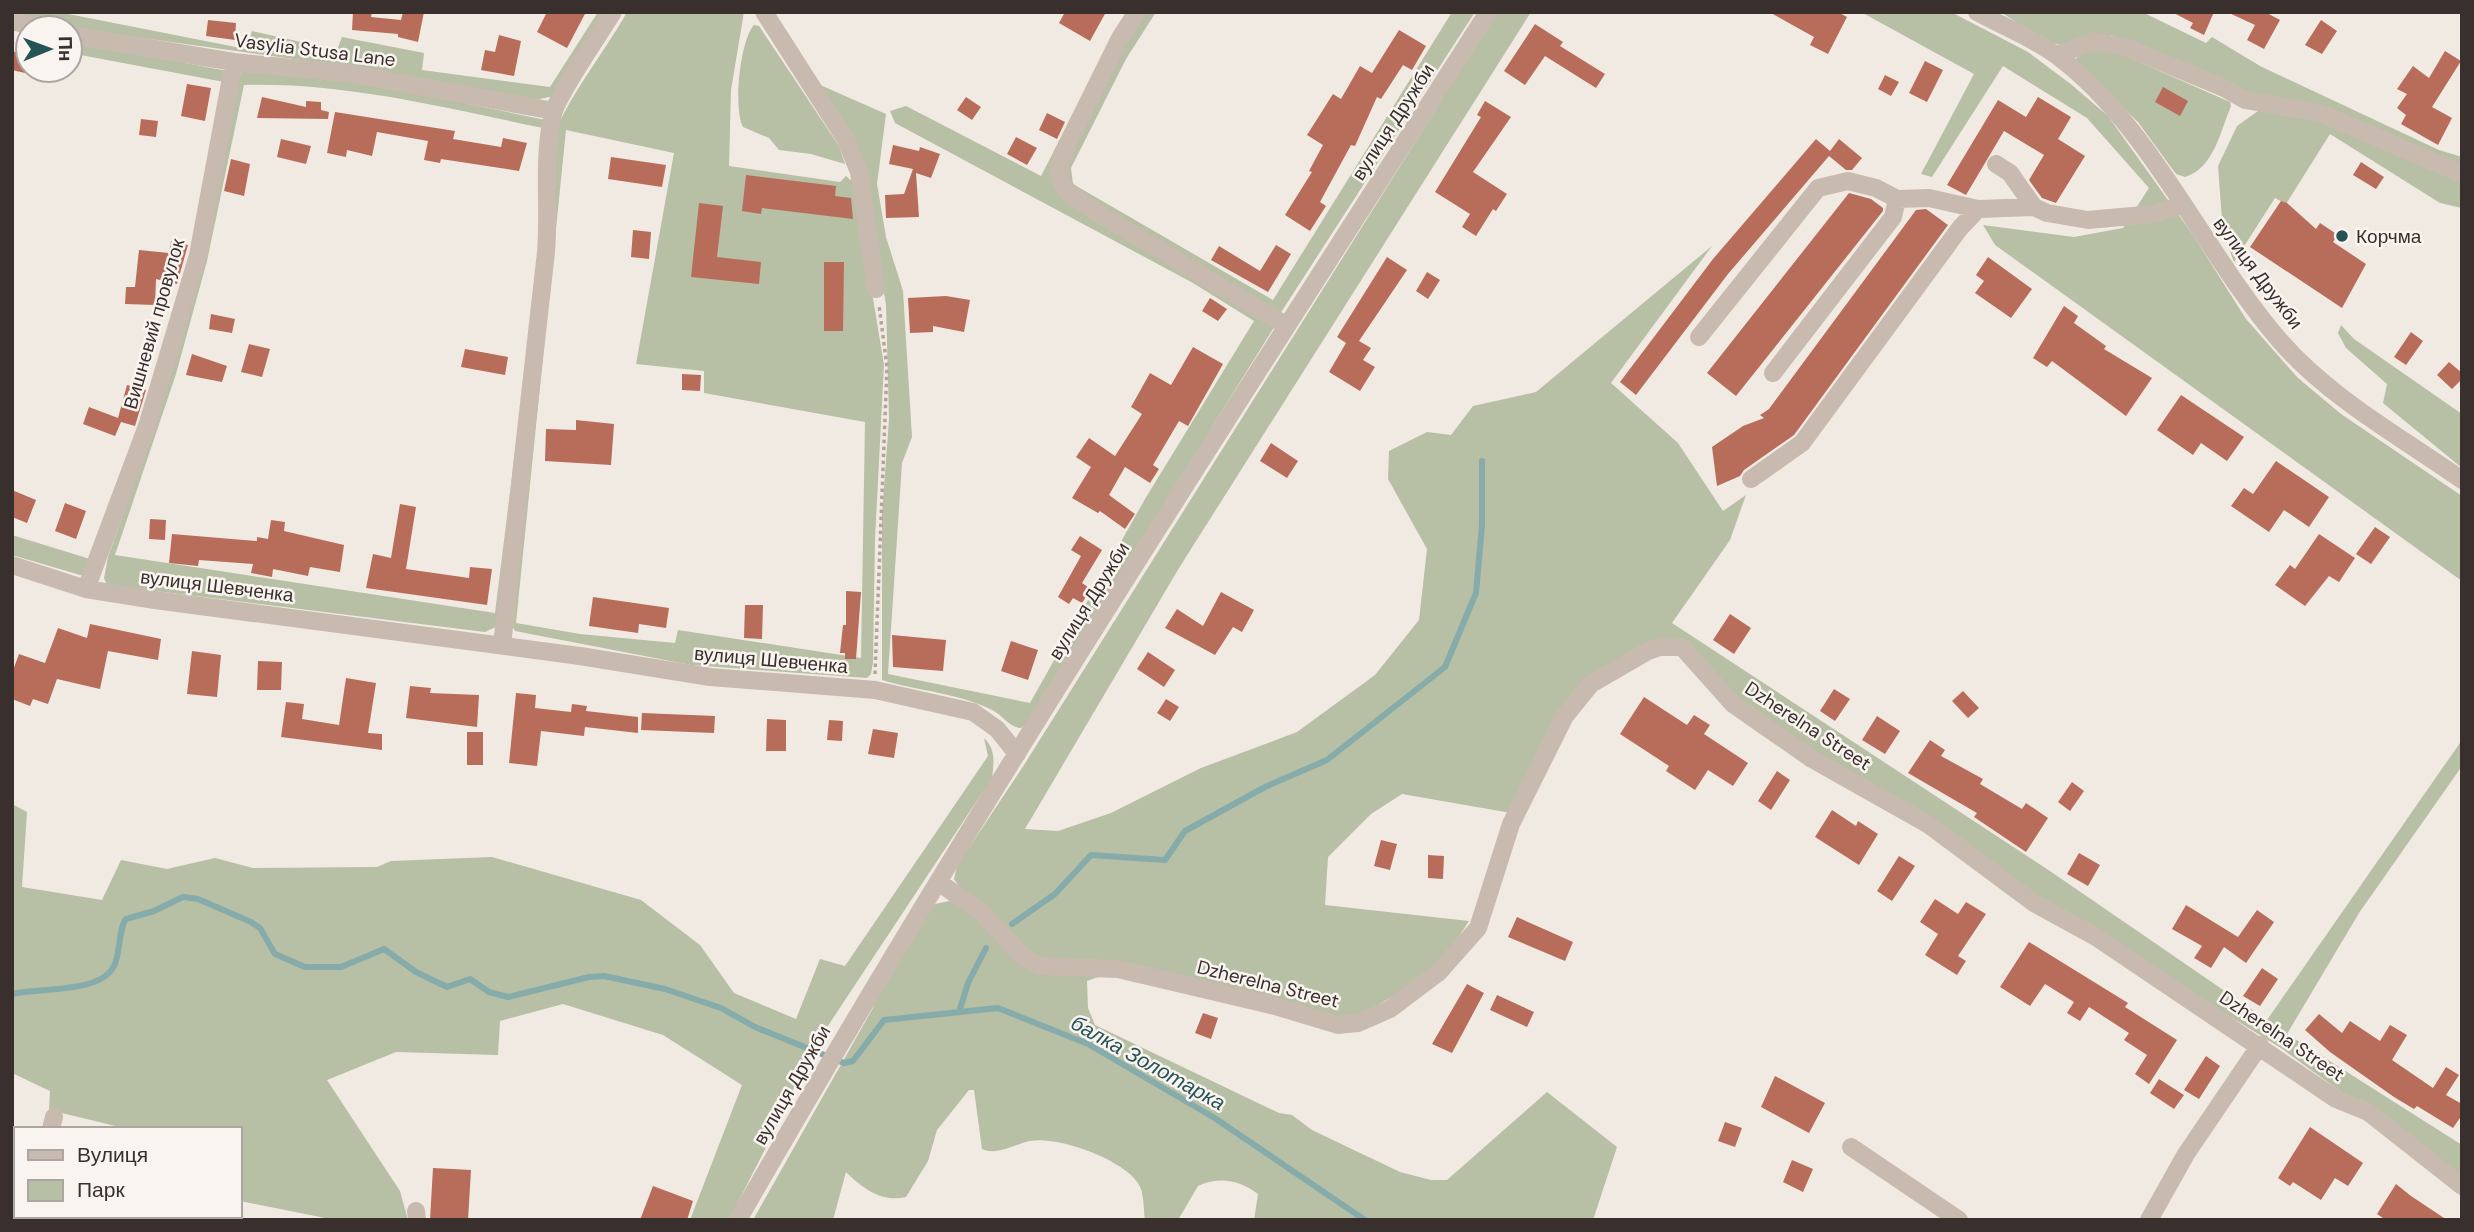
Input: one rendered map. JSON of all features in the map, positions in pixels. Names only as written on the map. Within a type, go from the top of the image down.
[{"type":"street","points":[[502,645],[546,252],[549,211],[546,169],[554,111],[613,12]]},
{"type":"street","points":[[764,12],[846,140],[859,172],[876,289]]},
{"type":"street","points":[[1137,12],[1120,38],[1062,155],[1057,172],[1060,182],[1088,207],[1287,326]]},
{"type":"street","name":"вулиця Дружби","points":[[738,1220],[848,1031],[1017,754],[1488,12]]},
{"type":"street","name":"вулиця Дружби","points":[[1977,12],[2056,55],[2124,120],[2241,291],[2282,343],[2321,381],[2462,480]]},
{"type":"street","name":"Vasylia Stusa Lane","points":[[84,37],[234,62],[353,74],[554,111]]},
{"type":"street","points":[[2056,55],[2095,41],[2127,48],[2224,88],[2245,100],[2320,113],[2462,174]]},
{"type":"street","name":"Вишневий провулок","points":[[86,589],[147,426],[198,255],[234,62]]},
{"type":"street","points":[[1996,164],[2010,173],[2034,207]]},
{"type":"street","points":[[1699,337],[1818,188],[1848,181],[1876,188],[1897,199],[1929,198],[1978,209],[2034,207],[2047,213],[2088,220],[2154,214],[2182,204]]},
{"type":"street","points":[[1773,373],[1893,217],[1897,199]]},
{"type":"street","points":[[1751,479],[1802,443],[1960,228],[1978,209]]},
{"type":"street","name":"вулиця Шевченка","points":[[12,565],[86,589],[502,645],[710,677],[875,690],[972,712],[992,724],[1017,754]]},
{"type":"street","name":"Dzherelna Street","points":[[938,882],[979,910],[1024,957],[1040,966],[1118,969],[1275,1006],[1338,1025],[1358,1023],[1390,1009],[1439,972],[1478,929],[1511,824],[1564,716],[1591,684],[1648,651],[1674,645],[1682,647],[1733,704],[1812,759],[1929,825],[2034,903],[2096,937],[2260,1045],[2336,1099],[2368,1112],[2462,1186]]},
{"type":"street","points":[[2149,1220],[2186,1154],[2260,1045]]},
{"type":"street","points":[[1851,1147],[1959,1220]]},
{"type":"path","points":[[875,690],[887,367],[876,289]]},
{"type":"green space","points":[[15,12],[68,14],[21,14]]},
{"type":"green space","points":[[598,12],[606,12],[554,96],[535,100],[387,72],[84,30],[84,17],[246,49],[252,31],[337,50],[342,37],[424,53],[422,70],[550,87]]},
{"type":"green space","points":[[627,12],[744,12],[731,90],[729,166],[840,182],[846,176],[854,183],[884,365],[875,539],[873,662],[871,674],[867,678],[691,665],[515,631],[511,624],[553,137],[568,105]],"holes":[[[566,130],[674,153],[636,364],[704,371],[704,393],[865,422],[861,658],[678,630],[675,643],[580,634],[516,623]]]},
{"type":"green space","points":[[1126,12],[1133,12],[1052,178],[1276,324],[1030,721],[1021,728],[1010,724],[994,711],[967,700],[882,680],[882,515],[889,419],[886,305],[867,192],[818,84],[886,114],[877,184],[886,237],[903,291],[912,437],[902,463],[888,674],[1030,703],[1145,499],[1254,321],[1193,283],[895,123],[890,111],[906,106],[1041,176]]},
{"type":"green space","points":[[1145,12],[1156,12],[1126,59],[1071,168],[1073,184],[1273,300],[1452,12],[1475,12],[1280,314],[1071,190],[1064,171],[1112,69]]},
{"type":"green space","points":[[1497,12],[1531,12],[1179,568],[1025,829],[1058,831],[1111,813],[1201,768],[1297,732],[1375,675],[1419,620],[1427,549],[1388,479],[1389,451],[1427,432],[1451,435],[1473,406],[1536,392],[1712,246],[1611,383],[1678,443],[1723,511],[1746,495],[1730,540],[1672,623],[2047,869],[2267,1020],[2462,740],[2462,766],[2359,913],[2287,1034],[2462,1145],[2462,1180],[2281,1048],[2068,917],[1807,750],[1737,700],[1685,644],[1604,671],[1511,813],[1402,794],[1371,814],[1328,857],[1325,905],[1469,921],[1430,969],[1400,992],[1345,1022],[1041,959],[1018,943],[959,887],[954,879],[957,866],[1024,765]]},
{"type":"green space","points":[[1861,12],[1951,12],[2028,52],[2108,116],[2193,235],[2246,319],[2298,378],[2341,414],[2462,496],[2462,581],[1995,245],[1983,225],[2074,237],[2123,228],[2149,188],[2087,118],[2003,66],[1932,177],[1921,174],[1974,74]]},
{"type":"green space","points":[[2000,12],[2142,12],[2206,43],[2212,37],[2260,66],[2439,150],[2462,157],[2462,170],[2254,95],[2111,35],[2059,44],[2041,39]]},
{"type":"green space","points":[[754,25],[759,26],[839,146],[845,164],[811,154],[779,150],[769,138],[743,127],[739,105],[739,74],[745,45]]},
{"type":"green space","points":[[84,44],[227,71],[224,82],[84,56]]},
{"type":"green space","points":[[2099,49],[2112,50],[2230,102],[2231,106],[2215,148],[2203,166],[2185,177],[2176,174],[2138,122],[2074,60],[2082,53]]},
{"type":"green space","points":[[242,71],[357,83],[546,120],[543,128],[357,92],[282,85],[244,85],[207,261],[176,374],[115,555],[495,613],[516,445],[498,626],[485,632],[107,585],[104,578],[108,557],[152,434],[236,83]]},
{"type":"green space","points":[[2258,111],[2285,113],[2337,127],[2462,182],[2462,208],[2440,203],[2330,134],[2286,204],[2275,198],[2234,262],[2223,233],[2218,166],[2237,126]]},
{"type":"green space","points":[[2341,325],[2354,339],[2462,414],[2462,468],[2383,403],[2387,384],[2346,348],[2338,333]]},
{"type":"green space","points":[[12,535],[90,559],[87,577],[12,555]]},
{"type":"green space","points":[[984,738],[994,761],[992,778],[808,1056],[781,1118],[729,1220],[690,1220],[742,1085],[663,1035],[563,1004],[500,1021],[498,1055],[396,1052],[327,1080],[400,1191],[408,1220],[335,1220],[242,1201],[242,1127],[120,1127],[49,1110],[50,1091],[12,1073],[12,804],[27,812],[22,887],[102,900],[121,860],[167,869],[215,858],[253,868],[377,867],[391,861],[492,857],[641,900],[700,945],[734,993],[796,1019],[820,959],[845,966],[988,756]]},
{"type":"green space","points":[[949,901],[962,904],[1016,955],[1107,974],[1087,981],[1088,1008],[1095,1025],[1279,1113],[1292,1115],[1312,1130],[1400,1172],[1431,1180],[1447,1180],[1547,1092],[1617,1147],[1593,1220],[1254,1220],[1258,1194],[1244,1185],[1221,1180],[1198,1186],[1178,1220],[1145,1220],[1143,1196],[1138,1183],[1118,1166],[1088,1151],[1042,1140],[994,1151],[982,1149],[974,1090],[969,1090],[937,1130],[928,1161],[906,1197],[889,1198],[873,1193],[846,1172],[833,1220],[753,1220],[873,1008],[878,989],[935,904]]},
{"type":"building","points":[[353,12],[372,12],[371,17],[401,20],[403,12],[424,12],[418,42],[398,37],[398,34],[352,30]]},
{"type":"building","points":[[547,12],[586,12],[567,48],[537,32]]},
{"type":"building","points":[[1065,12],[1106,12],[1090,41],[1059,23]]},
{"type":"building","points":[[1769,12],[1838,12],[1847,17],[1828,54],[1810,45],[1814,37]]},
{"type":"building","points":[[2172,12],[2214,12],[2204,35],[2190,28],[2193,23]]},
{"type":"building","points":[[2227,12],[2265,12],[2280,20],[2264,49],[2247,40],[2255,25]]},
{"type":"building","points":[[208,20],[236,23],[235,40],[206,36]]},
{"type":"building","points":[[2321,20],[2337,31],[2322,54],[2305,45]]},
{"type":"building","points":[[1535,24],[1563,42],[1560,46],[1605,74],[1596,88],[1545,56],[1525,85],[1504,71]]},
{"type":"building","points":[[1399,30],[1426,46],[1412,70],[1403,65],[1381,99],[1377,97],[1355,146],[1351,145],[1320,202],[1326,206],[1310,231],[1285,215],[1312,172],[1309,171],[1323,145],[1307,135],[1333,94],[1341,99],[1360,66],[1372,73]]},
{"type":"building","points":[[499,35],[521,41],[514,76],[481,70],[485,50],[495,52]]},
{"type":"building","points":[[12,51],[14,70],[12,70]]},
{"type":"building","points":[[2445,51],[2461,61],[2432,107],[2452,118],[2438,145],[2401,124],[2406,115],[2397,108],[2407,94],[2397,89],[2413,66],[2429,78]]},
{"type":"building","points":[[1925,61],[1943,70],[1927,102],[1909,93]]},
{"type":"building","points":[[1885,75],[1899,82],[1891,96],[1878,89]]},
{"type":"building","points":[[187,84],[211,88],[205,121],[181,116]]},
{"type":"building","points":[[2163,87],[2188,101],[2180,116],[2155,102]]},
{"type":"building","points":[[262,97],[306,107],[306,101],[321,102],[321,110],[329,112],[328,119],[257,118]]},
{"type":"building","points":[[966,97],[981,107],[972,120],[957,110]]},
{"type":"building","points":[[2038,97],[2071,117],[2058,139],[2085,156],[2056,203],[2042,198],[2029,180],[2044,155],[2004,131],[1966,195],[1947,185],[1998,100],[2026,117]]},
{"type":"building","points":[[1485,101],[1511,117],[1473,172],[1507,194],[1496,211],[1493,209],[1476,236],[1462,227],[1470,214],[1435,192],[1481,117],[1477,115]]},
{"type":"building","points":[[335,112],[455,131],[453,139],[501,147],[503,138],[527,143],[519,171],[441,159],[440,163],[424,160],[428,141],[377,132],[372,156],[347,150],[346,157],[327,153]]},
{"type":"building","points":[[1047,113],[1065,122],[1057,139],[1039,130]]},
{"type":"building","points":[[141,119],[158,121],[156,137],[139,135]]},
{"type":"building","points":[[1016,137],[1037,148],[1027,165],[1007,154]]},
{"type":"building","points":[[281,139],[311,146],[306,164],[277,157]]},
{"type":"building","points":[[1816,139],[1830,151],[1839,139],[1862,158],[1852,170],[1846,170],[1829,156],[1728,274],[1636,395],[1620,382],[1713,259]]},
{"type":"building","points":[[893,145],[919,151],[920,147],[940,154],[931,178],[916,173],[919,217],[886,218],[885,195],[904,194],[913,169],[889,164]]},
{"type":"building","points":[[611,157],[666,165],[662,187],[608,179]]},
{"type":"building","points":[[231,159],[250,164],[244,196],[224,191]]},
{"type":"building","points":[[2361,162],[2384,177],[2376,189],[2353,175]]},
{"type":"building","points":[[746,175],[836,186],[835,196],[851,198],[853,219],[762,208],[761,214],[742,211]]},
{"type":"building","points":[[1849,193],[1871,199],[1883,208],[1883,211],[1736,396],[1707,373]]},
{"type":"building","points":[[2281,201],[2287,203],[2316,229],[2320,223],[2338,235],[2333,242],[2366,264],[2342,308],[2250,247]]},
{"type":"building","points":[[699,203],[723,206],[717,257],[761,262],[759,284],[691,277]]},
{"type":"building","points":[[1926,209],[1948,225],[1794,435],[1744,470],[1740,476],[1717,486],[1712,447],[1743,426],[1764,418],[1760,415],[1769,409],[1916,210]]},
{"type":"building","points":[[633,230],[651,232],[649,259],[631,257]]},
{"type":"building","points":[[171,241],[188,245],[177,284],[156,279],[155,305],[125,304],[126,287],[135,287],[139,250],[169,253]]},
{"type":"building","points":[[1276,245],[1291,254],[1268,292],[1211,260],[1219,246],[1260,271]]},
{"type":"building","points":[[1387,257],[1407,270],[1359,341],[1371,348],[1363,360],[1375,367],[1360,391],[1329,372],[1346,343],[1337,337]]},
{"type":"building","points":[[1988,257],[2032,289],[2011,318],[1975,293],[1984,281],[1976,275]]},
{"type":"building","points":[[824,262],[844,262],[843,331],[824,331]]},
{"type":"building","points":[[1427,272],[1440,280],[1428,299],[1416,291]]},
{"type":"building","points":[[946,296],[970,300],[964,332],[933,326],[933,332],[910,333],[908,298]]},
{"type":"building","points":[[1210,298],[1227,309],[1218,321],[1202,311]]},
{"type":"building","points":[[2064,306],[2078,316],[2074,323],[2106,346],[2104,349],[2152,378],[2126,416],[2052,361],[2047,367],[2033,358]]},
{"type":"building","points":[[211,314],[235,319],[232,333],[209,329]]},
{"type":"building","points":[[2411,332],[2423,341],[2406,365],[2394,357]]},
{"type":"building","points":[[249,344],[270,349],[262,377],[241,372]]},
{"type":"building","points":[[1193,347],[1223,364],[1188,426],[1179,421],[1153,465],[1159,469],[1150,483],[1125,467],[1109,495],[1135,514],[1125,529],[1100,511],[1098,513],[1072,498],[1091,467],[1076,457],[1089,438],[1115,456],[1142,414],[1131,407],[1150,373],[1171,385]]},
{"type":"building","points":[[465,349],[508,357],[505,375],[461,367]]},
{"type":"building","points":[[192,354],[227,366],[222,382],[186,375]]},
{"type":"building","points":[[2449,362],[2462,373],[2462,379],[2452,389],[2437,375]]},
{"type":"building","points":[[682,374],[701,375],[700,391],[682,390]]},
{"type":"building","points":[[127,385],[146,390],[135,426],[121,422],[115,436],[83,424],[89,407],[118,418]]},
{"type":"building","points":[[2181,395],[2244,437],[2227,461],[2201,443],[2193,455],[2157,430]]},
{"type":"building","points":[[576,420],[614,424],[611,465],[545,461],[546,429],[576,430]]},
{"type":"building","points":[[1271,443],[1298,461],[1287,478],[1260,461]]},
{"type":"building","points":[[2276,461],[2329,497],[2309,527],[2284,510],[2269,532],[2231,506],[2244,488],[2253,494]]},
{"type":"building","points":[[12,490],[36,500],[27,523],[12,517]]},
{"type":"building","points":[[65,503],[86,511],[76,539],[55,531]]},
{"type":"building","points":[[400,504],[416,507],[406,569],[469,578],[470,567],[492,569],[487,605],[366,588],[373,554],[391,558]]},
{"type":"building","points":[[150,519],[166,520],[165,540],[149,539]]},
{"type":"building","points":[[271,520],[285,522],[284,531],[344,545],[340,572],[310,567],[308,576],[273,569],[272,577],[251,573],[253,564],[199,560],[198,566],[169,563],[172,534],[257,541],[257,537],[268,539]]},
{"type":"building","points":[[2375,527],[2390,537],[2371,564],[2356,554]]},
{"type":"building","points":[[2319,534],[2355,558],[2339,582],[2329,576],[2305,606],[2275,585],[2290,565],[2295,569]]},
{"type":"building","points":[[1080,536],[1102,550],[1082,583],[1091,589],[1082,603],[1073,598],[1069,604],[1058,597],[1081,556],[1071,550]]},
{"type":"building","points":[[846,591],[861,592],[856,659],[845,659],[845,653],[840,653],[843,625],[846,625]]},
{"type":"building","points":[[1221,592],[1254,610],[1242,632],[1233,627],[1215,655],[1165,628],[1177,609],[1203,626]]},
{"type":"building","points":[[593,597],[669,608],[666,628],[639,624],[638,633],[589,626]]},
{"type":"building","points":[[745,605],[763,605],[762,639],[744,638]]},
{"type":"building","points":[[1730,614],[1751,628],[1734,654],[1713,640]]},
{"type":"building","points":[[90,624],[161,639],[158,660],[108,651],[100,689],[57,679],[48,704],[33,699],[30,706],[12,699],[12,673],[19,654],[45,663],[58,628],[87,638]]},
{"type":"building","points":[[892,635],[946,640],[943,671],[893,667]]},
{"type":"building","points":[[1011,641],[1038,650],[1028,680],[1001,671]]},
{"type":"building","points":[[192,651],[221,655],[217,697],[187,694]]},
{"type":"building","points":[[1148,652],[1175,670],[1164,687],[1137,669]]},
{"type":"building","points":[[258,661],[282,662],[281,690],[257,690]]},
{"type":"building","points":[[346,678],[376,683],[368,733],[382,734],[382,750],[281,737],[286,702],[304,704],[302,719],[339,725]]},
{"type":"building","points":[[410,686],[431,688],[430,693],[479,695],[477,727],[406,718]]},
{"type":"building","points":[[1834,689],[1850,699],[1835,721],[1820,711]]},
{"type":"building","points":[[1963,691],[1979,708],[1968,718],[1952,701]]},
{"type":"building","points":[[516,693],[536,695],[535,708],[571,712],[572,704],[587,706],[586,711],[638,717],[638,733],[585,727],[584,736],[541,731],[537,766],[509,763]]},
{"type":"building","points":[[1644,697],[1687,725],[1694,715],[1710,725],[1704,734],[1748,763],[1733,786],[1708,770],[1695,790],[1666,771],[1669,766],[1620,734]]},
{"type":"building","points":[[1166,699],[1179,707],[1170,721],[1157,713]]},
{"type":"building","points":[[642,713],[715,716],[714,733],[641,730]]},
{"type":"building","points":[[1877,716],[1900,731],[1885,754],[1862,740]]},
{"type":"building","points":[[767,719],[786,720],[786,751],[766,751]]},
{"type":"building","points":[[829,720],[843,721],[842,741],[827,740]]},
{"type":"building","points":[[873,729],[898,733],[894,758],[868,754]]},
{"type":"building","points":[[467,732],[483,732],[483,765],[467,765]]},
{"type":"building","points":[[1930,740],[1945,750],[1941,756],[1983,779],[1980,784],[2022,809],[2026,803],[2048,818],[2026,852],[1974,817],[1977,813],[1908,773]]},
{"type":"building","points":[[1777,771],[1790,780],[1771,810],[1758,801]]},
{"type":"building","points":[[2072,782],[2084,791],[2070,811],[2058,802]]},
{"type":"building","points":[[1832,810],[1856,826],[1858,821],[1878,834],[1859,865],[1815,837]]},
{"type":"building","points":[[1381,840],[1397,844],[1390,870],[1374,866]]},
{"type":"building","points":[[2079,853],[2100,865],[2088,886],[2067,874]]},
{"type":"building","points":[[1428,855],[1444,856],[1443,879],[1428,878]]},
{"type":"building","points":[[1899,856],[1915,866],[1892,901],[1877,891]]},
{"type":"building","points":[[1935,899],[1958,914],[1966,902],[1986,914],[1958,956],[1966,961],[1957,975],[1925,955],[1938,934],[1920,922]]},
{"type":"building","points":[[2186,905],[2238,937],[2257,910],[2274,922],[2246,963],[2224,947],[2211,968],[2194,958],[2202,946],[2172,929]]},
{"type":"building","points":[[1517,917],[1573,942],[1565,961],[1508,937]]},
{"type":"building","points":[[2029,942],[2128,1003],[2125,1007],[2177,1040],[2149,1084],[2135,1074],[2147,1055],[2124,1040],[2129,1033],[2089,1007],[2080,1021],[2067,1013],[2074,1002],[2045,984],[2030,1006],[2000,987]]},
{"type":"building","points":[[2262,968],[2278,979],[2260,1006],[2243,996]]},
{"type":"building","points":[[1467,984],[1484,993],[1452,1053],[1432,1044]]},
{"type":"building","points":[[1497,995],[1534,1012],[1527,1027],[1490,1010]]},
{"type":"building","points":[[1203,1013],[1218,1018],[1211,1039],[1195,1033]]},
{"type":"building","points":[[2319,1014],[2342,1033],[2350,1021],[2380,1041],[2390,1025],[2407,1035],[2392,1060],[2433,1088],[2446,1067],[2459,1075],[2446,1095],[2462,1104],[2462,1115],[2453,1128],[2417,1106],[2414,1109],[2394,1097],[2330,1052],[2305,1030]]},
{"type":"building","points":[[2206,1056],[2220,1066],[2199,1099],[2184,1090]]},
{"type":"building","points":[[1775,1076],[1825,1103],[1809,1133],[1761,1107]]},
{"type":"building","points":[[2159,1079],[2184,1095],[2174,1109],[2150,1093]]},
{"type":"building","points":[[1725,1122],[1742,1128],[1735,1147],[1718,1141]]},
{"type":"building","points":[[2310,1127],[2363,1163],[2348,1186],[2335,1178],[2321,1200],[2293,1182],[2290,1186],[2278,1178]]},
{"type":"building","points":[[1792,1160],[1813,1169],[1803,1192],[1783,1182]]},
{"type":"building","points":[[433,1168],[471,1170],[468,1220],[430,1220]]},
{"type":"building","points":[[2396,1184],[2447,1220],[2386,1220],[2377,1214]]},
{"type":"building","points":[[653,1186],[693,1201],[687,1220],[640,1220]]},
{"type":"waterway","points":[[1012,924],[1055,894],[1091,855],[1165,860],[1185,831],[1265,787],[1327,760],[1445,667],[1476,593],[1482,525],[1482,461]]},
{"type":"waterway","name":"балка Золотарка","points":[[12,994],[68,988],[96,981],[107,975],[114,966],[126,919],[154,911],[183,897],[198,899],[251,922],[260,928],[275,954],[305,967],[341,967],[384,949],[416,972],[447,987],[470,979],[489,992],[508,997],[589,977],[604,976],[665,989],[721,1008],[755,1027],[844,1063],[853,1061],[884,1020],[998,1008],[1088,1044],[1213,1117],[1365,1220]]},
{"type":"waterway","points":[[959,1012],[968,983],[986,948]]},
{"type":"place","name":"Корчма","points":[[2342,236]]}]
